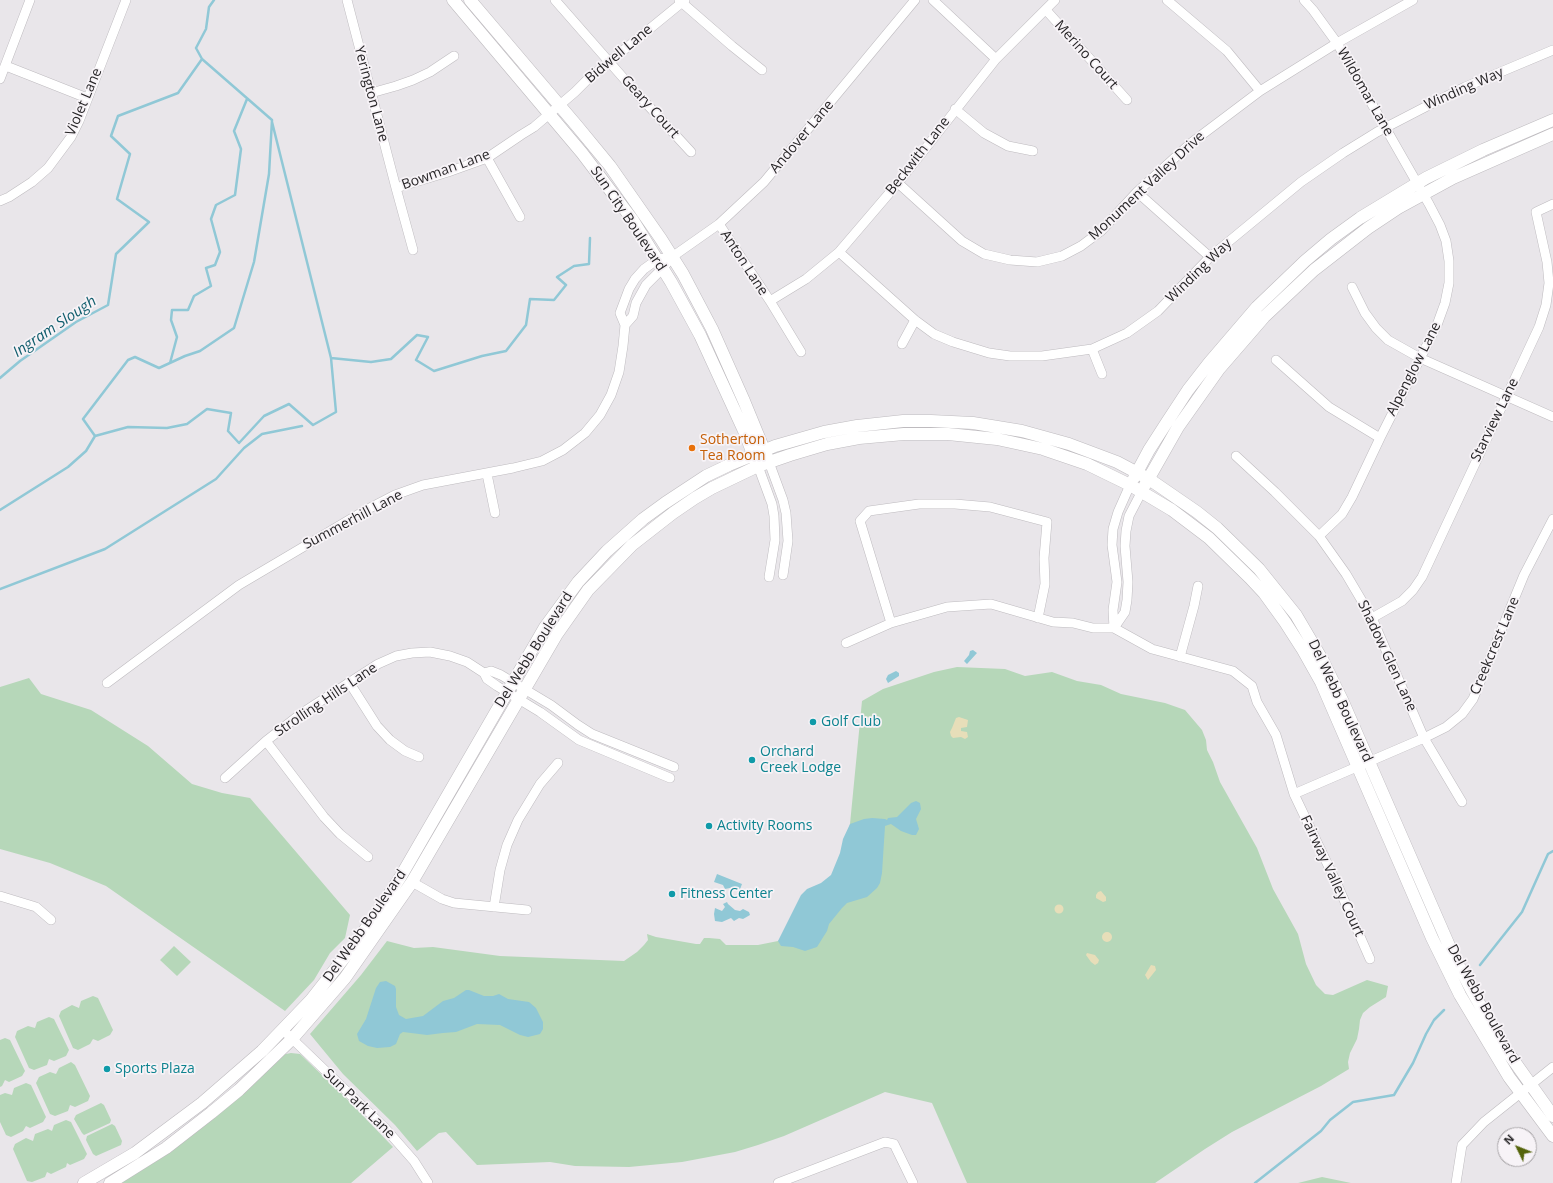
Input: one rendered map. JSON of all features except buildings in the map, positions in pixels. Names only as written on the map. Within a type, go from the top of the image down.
[{"type":"street","points":[[0,78],[6,66],[30,0]]},
{"type":"street","name":"Violet Lane","points":[[0,201],[32,182],[48,168],[71,137],[126,0]]},
{"type":"street","name":"Yerington Lane","points":[[347,0],[413,250]]},
{"type":"street","name":"Sun City Boulevard","points":[[453,0],[626,188],[672,257],[712,329],[739,388],[763,464]]},
{"type":"street","name":"Sun City Boulevard","points":[[470,0],[555,110],[616,196],[660,264],[700,335],[759,452]]},
{"type":"street","name":"Geary Court","points":[[555,0],[691,152]]},
{"type":"street","name":"Andover Lane","points":[[672,257],[719,224],[764,182],[915,0]]},
{"type":"street","points":[[933,0],[996,58]]},
{"type":"street","name":"Beckwith Lane","points":[[770,302],[806,279],[839,252],[898,183],[996,58],[1055,0]]},
{"type":"street","points":[[1167,0],[1227,51],[1260,91]]},
{"type":"street","name":"Wildomar Lane","points":[[1304,0],[1337,43],[1420,188]]},
{"type":"street","name":"Monument Valley Drive","points":[[898,183],[962,240],[984,254],[1010,260],[1037,262],[1062,256],[1081,246],[1101,231],[1138,192],[1191,143],[1260,91],[1337,43],[1413,0]]},
{"type":"street","points":[[682,1],[732,46],[762,70]]},
{"type":"street","name":"Bidwell Lane","points":[[555,110],[609,62],[682,1]]},
{"type":"street","name":"Merino Court","points":[[1046,10],[1127,100]]},
{"type":"street","name":"Winding Way","points":[[839,252],[915,320],[934,334],[953,342],[989,353],[1010,356],[1042,356],[1092,348],[1127,333],[1158,311],[1210,257],[1301,182],[1343,153],[1384,127],[1465,87],[1553,50]]},
{"type":"street","points":[[371,93],[413,80],[430,72],[454,56]]},
{"type":"street","points":[[6,66],[87,98]]},
{"type":"street","points":[[955,109],[984,133],[1008,146],[1034,151]]},
{"type":"street","name":"Bowman Lane","points":[[396,188],[487,158],[521,134],[534,127],[555,110]]},
{"type":"street","points":[[1114,628],[1113,610],[1117,582],[1112,545],[1113,529],[1118,512],[1130,485],[1149,450],[1188,390],[1231,336],[1279,285],[1331,239],[1360,218],[1420,188],[1483,150],[1553,120]]},
{"type":"street","points":[[1114,628],[1125,612],[1127,600],[1128,582],[1125,546],[1126,531],[1130,516],[1142,491],[1178,428],[1198,397],[1218,369],[1264,317],[1289,293],[1340,249],[1398,208],[1420,188],[1453,178],[1488,161],[1553,134]]},
{"type":"street","points":[[487,158],[520,217]]},
{"type":"street","name":"Alpenglow Lane","points":[[1319,536],[1342,514],[1352,498],[1380,438],[1437,325],[1445,303],[1449,283],[1449,261],[1446,241],[1440,225],[1420,188]]},
{"type":"street","points":[[1138,192],[1210,257]]},
{"type":"street","name":"Starview Lane","points":[[1372,618],[1402,601],[1413,590],[1422,577],[1539,327],[1546,305],[1549,283],[1548,262],[1536,212],[1553,204]]},
{"type":"street","name":"Anton Lane","points":[[719,224],[801,352]]},
{"type":"street","name":"Summerhill Lane","points":[[106,683],[239,585],[364,511],[395,495],[423,485],[487,474],[542,461],[563,450],[585,433],[600,415],[611,395],[619,372],[623,346],[625,325],[620,313],[629,289],[644,269],[660,264],[672,257]]},
{"type":"street","name":"Summerhill Lane","points":[[625,325],[633,316],[636,302],[660,264]]},
{"type":"street","points":[[1352,287],[1365,313],[1376,328],[1388,340],[1420,358],[1507,398],[1553,417]]},
{"type":"street","points":[[902,344],[915,320]]},
{"type":"street","points":[[1092,348],[1102,374]]},
{"type":"street","points":[[1276,360],[1329,407],[1380,438]]},
{"type":"street","name":"Del Webb Boulevard","points":[[84,1183],[135,1153],[178,1122],[231,1080],[283,1030],[335,970],[379,910],[401,876],[545,627],[563,602],[607,551],[643,519],[688,487],[729,465],[759,452],[802,438],[857,426],[903,421],[947,421],[997,427],[1045,437],[1092,452],[1137,472],[1180,499],[1217,528],[1244,553],[1273,584],[1296,615],[1323,661],[1443,962],[1478,1028],[1525,1089],[1553,1136]]},
{"type":"street","name":"Del Webb Boulevard","points":[[110,1183],[166,1148],[239,1090],[292,1039],[345,978],[412,882],[556,634],[573,610],[602,575],[651,529],[695,498],[718,485],[763,464],[827,444],[859,438],[904,434],[948,434],[997,439],[1043,450],[1086,464],[1142,491],[1172,510],[1209,538],[1235,562],[1264,593],[1294,635],[1363,764]]},
{"type":"street","name":"Shadow Glen Lane","points":[[1236,456],[1319,536],[1346,574],[1372,618],[1424,738],[1462,802]]},
{"type":"street","points":[[763,464],[783,500],[786,513],[788,541],[783,575]]},
{"type":"street","points":[[763,464],[774,516],[775,540],[769,577]]},
{"type":"street","points":[[487,474],[495,513]]},
{"type":"street","points":[[891,624],[860,521],[869,510],[919,504],[955,504],[990,507],[1047,522],[1044,558],[1045,584],[1038,618]]},
{"type":"street","name":"Creekcrest Lane","points":[[1294,794],[1424,738],[1446,727],[1462,714],[1473,699],[1524,575],[1553,519]]},
{"type":"street","points":[[1180,657],[1198,586]]},
{"type":"street","points":[[846,643],[891,624],[947,607],[991,604],[1053,622],[1073,623],[1093,628],[1114,628]]},
{"type":"street","name":"Fairway Valley Court","points":[[1114,628],[1152,649],[1233,671],[1252,686],[1257,702],[1276,735],[1294,794],[1370,958]]},
{"type":"street","name":"Strolling Hills Lane","points":[[225,778],[266,741],[302,713],[378,664],[396,656],[430,652],[450,656],[466,662],[484,673],[491,672],[521,694]]},
{"type":"street","points":[[349,682],[377,726],[390,740],[405,751],[420,756]]},
{"type":"street","points":[[521,694],[551,705],[592,734],[674,767]]},
{"type":"street","points":[[521,694],[544,715],[579,740],[670,778]]},
{"type":"street","points":[[266,741],[324,817],[340,834],[368,857]]},
{"type":"street","points":[[494,907],[500,870],[507,845],[515,826],[537,789],[558,763]]},
{"type":"street","points":[[412,882],[442,899],[454,903],[527,910]]},
{"type":"street","points":[[0,896],[36,907],[51,920]]},
{"type":"street","name":"Sun Park Lane","points":[[283,1030],[385,1128],[414,1161],[428,1183]]},
{"type":"street","points":[[1456,1183],[1462,1145],[1484,1122],[1553,1067]]},
{"type":"street","name":"Del Webb Boulevard","points":[[1525,1089],[1553,1116]]},
{"type":"street","points":[[778,1183],[885,1142],[894,1144],[913,1183]]},
{"type":"green space","points":[[957,667],[1005,669],[1025,676],[1052,672],[1077,681],[1101,685],[1121,694],[1165,703],[1185,710],[1202,730],[1206,740],[1207,750],[1220,782],[1257,848],[1273,889],[1298,934],[1306,964],[1316,985],[1325,994],[1333,995],[1367,980],[1388,986],[1386,997],[1363,1013],[1360,1020],[1357,1039],[1350,1053],[1348,1062],[1349,1069],[1321,1086],[1232,1132],[1155,1183],[967,1183],[932,1103],[885,1092],[784,1136],[758,1145],[735,1152],[682,1162],[629,1167],[575,1166],[550,1162],[477,1165],[446,1132],[439,1133],[417,1151],[395,1125],[343,1074],[310,1034],[361,975],[387,941],[414,948],[433,947],[500,956],[624,961],[644,945],[648,940],[647,934],[696,944],[700,944],[704,938],[720,939],[726,945],[758,945],[778,941],[840,881],[850,824],[862,701],[883,689],[934,672]]},
{"type":"green space","points":[[29,678],[41,694],[91,710],[148,746],[192,784],[222,793],[250,798],[350,915],[345,938],[330,953],[314,980],[285,1011],[106,886],[50,863],[0,849],[0,687]]},
{"type":"green space","points":[[174,946],[191,962],[177,976],[160,960]]},
{"type":"green space","points":[[93,996],[98,998],[113,1030],[110,1035],[98,1041],[93,1039],[90,1044],[78,1050],[73,1048],[59,1016],[61,1011],[72,1005],[79,1008],[81,1001]]},
{"type":"green space","points":[[49,1017],[54,1019],[69,1050],[66,1056],[54,1061],[49,1059],[47,1065],[34,1070],[29,1068],[15,1037],[17,1031],[28,1026],[35,1028],[37,1022]]},
{"type":"green space","points":[[5,1038],[10,1040],[25,1071],[22,1076],[9,1082],[5,1080],[0,1087],[0,1040]]},
{"type":"green space","points":[[291,1053],[300,1054],[345,1097],[393,1147],[351,1183],[117,1183],[281,1055]]},
{"type":"green space","points":[[71,1062],[75,1065],[90,1096],[88,1101],[75,1107],[70,1105],[68,1111],[55,1116],[50,1114],[36,1083],[39,1077],[50,1072],[56,1074],[59,1068]]},
{"type":"green space","points":[[26,1083],[31,1085],[46,1117],[43,1122],[30,1128],[26,1126],[23,1131],[11,1137],[6,1135],[0,1122],[0,1095],[5,1093],[12,1095],[14,1088]]},
{"type":"green space","points":[[101,1103],[104,1105],[111,1120],[110,1123],[84,1135],[74,1119],[76,1115]]},
{"type":"green space","points":[[66,1120],[71,1122],[87,1154],[84,1159],[70,1165],[67,1163],[66,1167],[51,1174],[47,1172],[45,1177],[32,1182],[27,1181],[13,1149],[15,1144],[26,1138],[33,1141],[35,1134],[48,1129],[52,1131],[54,1125]]},
{"type":"green space","points":[[112,1124],[115,1126],[122,1141],[121,1145],[96,1156],[93,1154],[86,1140],[87,1136]]},
{"type":"green space","points":[[1322,1177],[1351,1183],[1298,1183]]},
{"type":"sand","points":[[959,717],[968,720],[967,727],[961,728],[961,731],[967,732],[968,737],[965,739],[961,737],[953,738],[951,736],[950,732],[956,718]]},
{"type":"sand","points":[[1101,891],[1106,897],[1106,901],[1103,902],[1096,898],[1098,892]]},
{"type":"sand","points":[[1057,905],[1061,905],[1063,909],[1061,913],[1057,913],[1055,911],[1055,907]]},
{"type":"sand","points":[[1107,932],[1112,937],[1107,942],[1102,937]]},
{"type":"sand","points":[[1087,953],[1095,955],[1099,960],[1098,963],[1095,965],[1091,962],[1086,955]]},
{"type":"sand","points":[[1151,965],[1155,966],[1156,970],[1148,980],[1145,975]]},
{"type":"water","points":[[973,650],[977,653],[967,664],[964,661],[969,655],[970,651]]},
{"type":"water","points":[[896,671],[899,673],[899,676],[888,683],[886,679],[888,675]]},
{"type":"water","points":[[916,801],[920,803],[921,809],[916,819],[919,829],[916,835],[901,831],[891,824],[885,826],[882,873],[880,883],[877,888],[867,897],[847,903],[829,924],[827,931],[817,947],[805,951],[793,947],[781,946],[778,941],[801,895],[807,889],[821,883],[831,875],[840,853],[843,839],[850,824],[864,819],[872,818],[887,820],[888,818],[897,817],[911,803]]},
{"type":"water","points":[[717,874],[742,884],[739,892],[730,888],[725,889],[723,885],[714,882]]},
{"type":"water","points":[[727,902],[735,910],[740,911],[743,909],[749,912],[750,915],[743,919],[739,918],[734,921],[731,918],[722,922],[715,921],[715,908],[722,911],[725,907],[723,904]]},
{"type":"water","points":[[386,981],[395,986],[396,1007],[399,1015],[406,1019],[423,1016],[443,1001],[454,998],[466,990],[469,990],[484,996],[499,994],[508,999],[529,1002],[536,1008],[543,1022],[543,1029],[540,1034],[528,1037],[520,1035],[500,1025],[477,1024],[456,1032],[427,1035],[403,1032],[400,1034],[396,1044],[390,1047],[377,1048],[368,1046],[359,1041],[357,1034],[366,1019],[376,988],[380,982]]},
{"type":"waterway","name":"Ingram Slough","points":[[0,378],[20,361],[76,322],[108,305],[116,254],[149,222],[117,199],[130,154],[111,136],[118,116],[178,93],[202,59],[196,48],[206,29],[209,7],[214,0]]},
{"type":"waterway","points":[[95,436],[83,419],[128,360],[135,357],[159,368],[200,351],[234,328],[254,262],[269,174],[272,120],[202,59]]},
{"type":"waterway","points":[[170,363],[177,337],[171,320],[172,310],[188,310],[194,296],[211,286],[206,268],[215,265],[220,252],[211,219],[216,205],[235,195],[241,149],[234,131],[247,99]]},
{"type":"waterway","points":[[272,122],[331,358]]},
{"type":"waterway","points":[[0,510],[68,467],[86,451],[95,436],[128,427],[167,428],[187,424],[207,409],[231,413],[228,431],[239,443],[264,416],[289,404],[313,425],[336,412],[331,358],[371,362],[391,359],[417,335],[428,337],[416,360],[434,371],[482,356],[506,351],[526,325],[530,299],[554,300],[566,285],[557,277],[574,266],[589,264],[590,238]]},
{"type":"waterway","points":[[0,589],[105,549],[216,479],[244,448],[262,434],[302,426]]},
{"type":"waterway","points":[[1480,965],[1522,912],[1548,854],[1553,851]]},
{"type":"waterway","points":[[1255,1183],[1321,1131],[1330,1120],[1353,1102],[1394,1095],[1413,1063],[1434,1020],[1444,1010]]},
{"type":"place","name":"Sotherton Tea Room","points":[[692,448]]},
{"type":"place","name":"Golf Club","points":[[813,722]]},
{"type":"place","name":"Orchard Creek Lodge","points":[[752,760]]},
{"type":"place","name":"Activity Rooms","points":[[709,826]]},
{"type":"place","name":"Fitness Center","points":[[672,894]]},
{"type":"place","name":"Sports Plaza","points":[[107,1069]]}]
